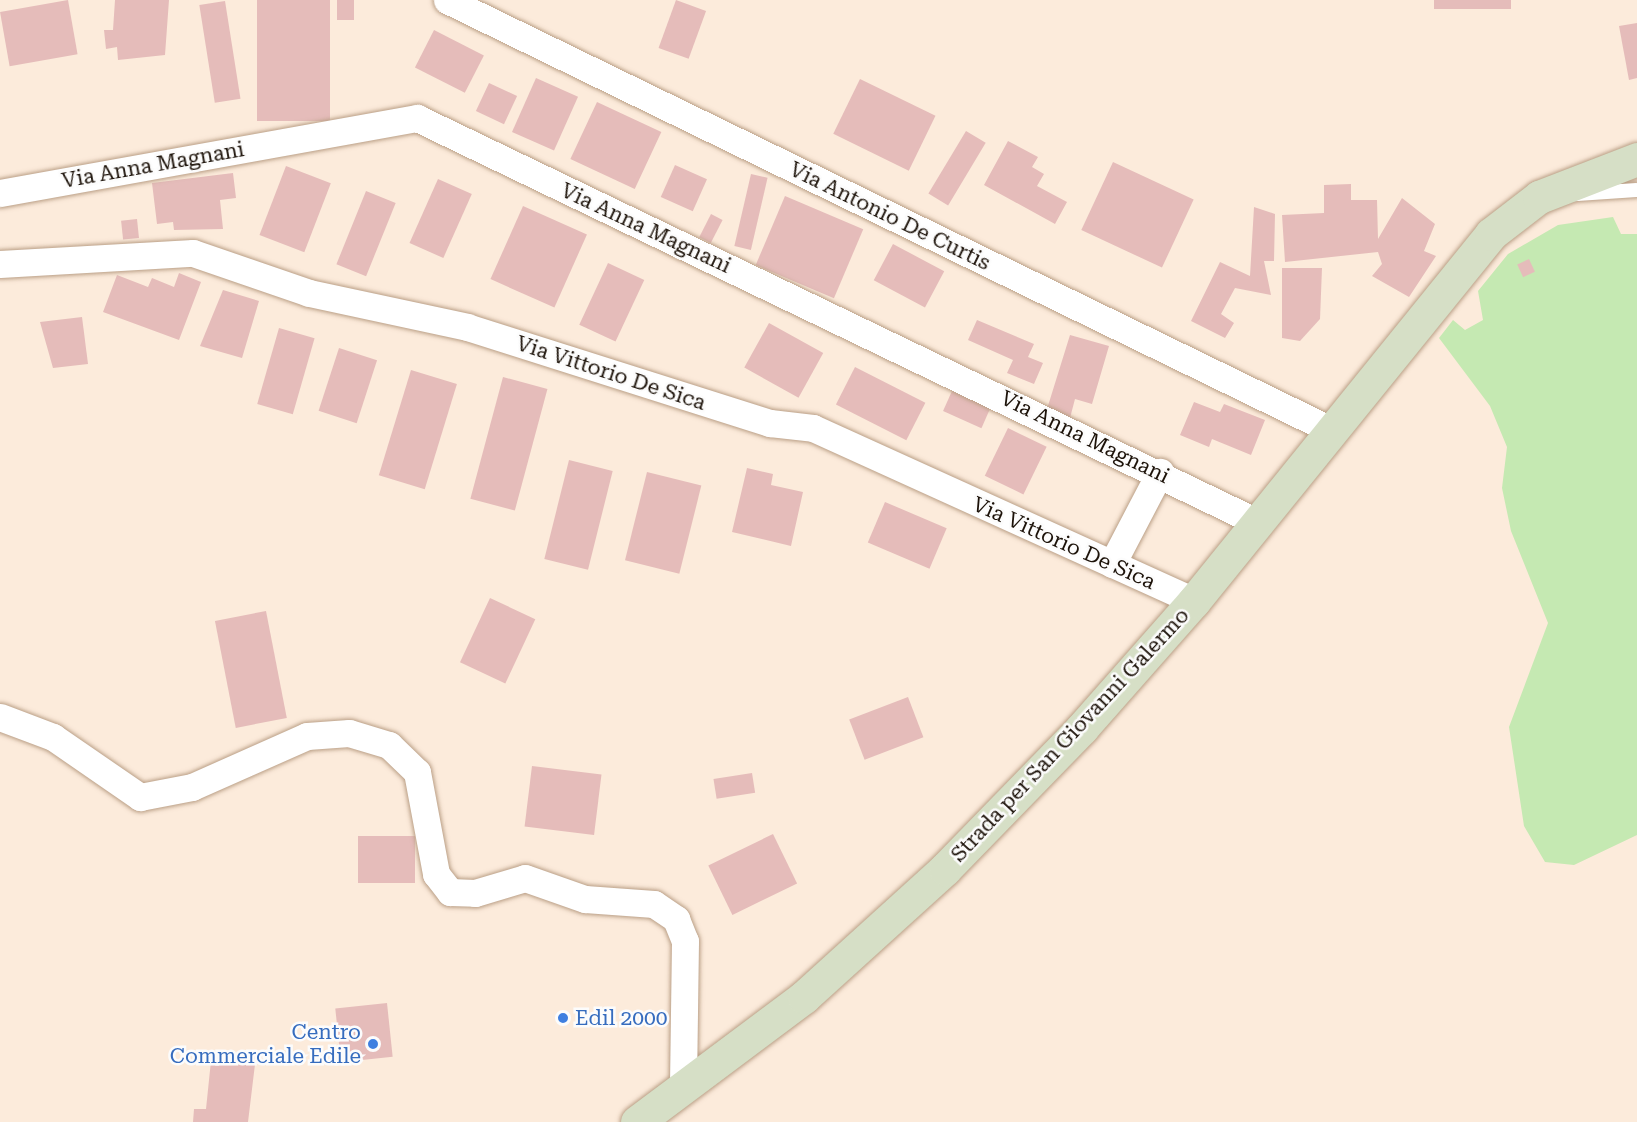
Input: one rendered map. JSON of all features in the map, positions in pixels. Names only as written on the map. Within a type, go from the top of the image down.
[{"type":"main road","name":"Strada per San Giovanni Galermo","points":[[637,1122],[804,997],[945,868],[1082,728],[1194,601],[1491,234],[1539,197],[1637,159]]},
{"type":"street","name":"Via Antonio De Curtis","points":[[447,0],[1333,431]]},
{"type":"street","name":"Via Anna Magnani","points":[[0,193],[417,118],[1160,472],[1257,522]]},
{"type":"street","name":"Via Vittorio De Sica","points":[[0,264],[193,253],[309,293],[466,327],[770,423],[813,428],[1194,601]]},
{"type":"street","points":[[1112,564],[1160,472]]},
{"type":"street","points":[[0,717],[53,737],[140,796],[192,787],[308,736],[349,733],[389,745],[417,772],[436,874],[450,892],[476,893],[525,878],[585,899],[654,904],[676,919],[685,941],[683,1087]]},
{"type":"lane","points":[[1539,197],[1637,190]]},
{"type":"green space","points":[[1613,217],[1621,234],[1637,234],[1637,835],[1574,865],[1545,862],[1524,826],[1509,727],[1548,623],[1511,531],[1502,488],[1507,447],[1490,406],[1439,338],[1453,320],[1465,330],[1483,320],[1478,291],[1508,254],[1558,225]]},
{"type":"building","points":[[68,0],[78,54],[10,66],[0,12]]},
{"type":"building","points":[[115,0],[169,0],[165,55],[118,60],[117,47],[106,49],[104,30],[113,30]]},
{"type":"building","points":[[257,0],[330,0],[330,121],[257,121]]},
{"type":"building","points":[[337,0],[354,0],[354,20],[337,20]]},
{"type":"building","points":[[676,0],[706,11],[689,59],[659,48]]},
{"type":"building","points":[[1434,0],[1511,0],[1511,9],[1434,9]]},
{"type":"building","points":[[225,1],[240,99],[215,103],[199,5]]},
{"type":"building","points":[[1637,23],[1637,78],[1629,80],[1619,26]]},
{"type":"building","points":[[434,30],[484,55],[465,93],[415,67]]},
{"type":"building","points":[[536,78],[578,97],[554,151],[512,132]]},
{"type":"building","points":[[860,79],[935,116],[909,171],[833,134]]},
{"type":"building","points":[[489,83],[517,96],[504,124],[476,111]]},
{"type":"building","points":[[597,102],[661,132],[635,189],[570,159]]},
{"type":"building","points":[[966,131],[986,143],[948,205],[928,194]]},
{"type":"building","points":[[1008,141],[1038,157],[1032,167],[1044,174],[1037,186],[1067,202],[1055,224],[984,185]]},
{"type":"building","points":[[1113,162],[1194,200],[1162,268],[1081,230]]},
{"type":"building","points":[[675,165],[707,179],[693,211],[661,197]]},
{"type":"building","points":[[286,166],[331,183],[304,252],[259,235]]},
{"type":"building","points":[[233,173],[236,198],[220,200],[223,229],[174,230],[173,222],[157,224],[152,183]]},
{"type":"building","points":[[751,174],[768,178],[751,250],[734,246]]},
{"type":"building","points":[[438,179],[472,194],[443,258],[410,243]]},
{"type":"building","points":[[1351,184],[1351,200],[1377,200],[1378,239],[1402,198],[1435,224],[1424,251],[1436,256],[1409,297],[1372,276],[1382,264],[1378,252],[1285,262],[1282,215],[1324,213],[1324,185]]},
{"type":"building","points":[[366,191],[396,203],[366,276],[336,264]]},
{"type":"building","points":[[785,196],[863,229],[834,298],[756,265]]},
{"type":"building","points":[[523,206],[587,234],[554,308],[490,279]]},
{"type":"building","points":[[1254,207],[1275,214],[1274,261],[1264,261],[1271,295],[1235,288],[1221,314],[1234,323],[1225,338],[1191,321],[1220,262],[1250,276]]},
{"type":"building","points":[[711,214],[723,220],[711,243],[699,237]]},
{"type":"building","points":[[137,219],[139,238],[123,240],[121,221]]},
{"type":"building","points":[[893,244],[944,271],[925,307],[874,280]]},
{"type":"building","points":[[1529,259],[1535,272],[1523,277],[1517,264]]},
{"type":"building","points":[[608,263],[644,280],[616,342],[579,325]]},
{"type":"building","points":[[1282,268],[1322,268],[1320,319],[1300,341],[1282,338]]},
{"type":"building","points":[[179,273],[201,282],[179,340],[103,312],[117,275],[148,287],[152,278],[174,287]]},
{"type":"building","points":[[223,290],[259,301],[242,358],[200,346]]},
{"type":"building","points":[[82,317],[88,364],[53,368],[40,322]]},
{"type":"building","points":[[977,320],[1034,344],[1028,357],[1043,363],[1034,384],[1007,373],[1013,360],[968,340]]},
{"type":"building","points":[[769,323],[823,353],[799,398],[744,368]]},
{"type":"building","points":[[279,328],[315,338],[293,414],[257,404]]},
{"type":"building","points":[[1070,335],[1109,346],[1092,404],[1075,399],[1070,418],[1047,409]]},
{"type":"building","points":[[339,348],[377,360],[357,423],[319,411]]},
{"type":"building","points":[[855,367],[925,403],[906,440],[836,404]]},
{"type":"building","points":[[411,370],[457,384],[425,489],[379,475]]},
{"type":"building","points":[[503,377],[547,389],[515,511],[470,499]]},
{"type":"building","points":[[952,391],[990,408],[981,428],[943,411]]},
{"type":"building","points":[[1194,402],[1220,412],[1224,404],[1265,420],[1251,455],[1212,439],[1209,447],[1180,435]]},
{"type":"building","points":[[1008,428],[1047,447],[1023,494],[985,476]]},
{"type":"building","points":[[569,460],[613,471],[588,570],[544,559]]},
{"type":"building","points":[[747,468],[773,474],[771,485],[803,492],[791,546],[732,532]]},
{"type":"building","points":[[647,472],[701,486],[679,574],[625,560]]},
{"type":"building","points":[[885,502],[947,528],[929,569],[868,543]]},
{"type":"building","points":[[490,598],[535,619],[505,683],[460,662]]},
{"type":"building","points":[[266,611],[287,718],[236,728],[215,621]]},
{"type":"building","points":[[908,697],[923,737],[865,760],[849,720]]},
{"type":"building","points":[[532,766],[601,775],[594,835],[525,827]]},
{"type":"building","points":[[752,773],[755,793],[717,799],[713,779]]},
{"type":"building","points":[[773,834],[797,883],[732,915],[708,866]]},
{"type":"building","points":[[358,836],[415,836],[415,883],[358,883]]},
{"type":"building","points":[[387,1003],[393,1057],[341,1062],[335,1008]]},
{"type":"building","points":[[212,1051],[256,1056],[248,1122],[193,1122],[194,1109],[206,1109]]},
{"type":"place","name":"Edil 2000","points":[[563,1018]]},
{"type":"place","name":"Centro Commerciale Edile","points":[[373,1044]]}]
